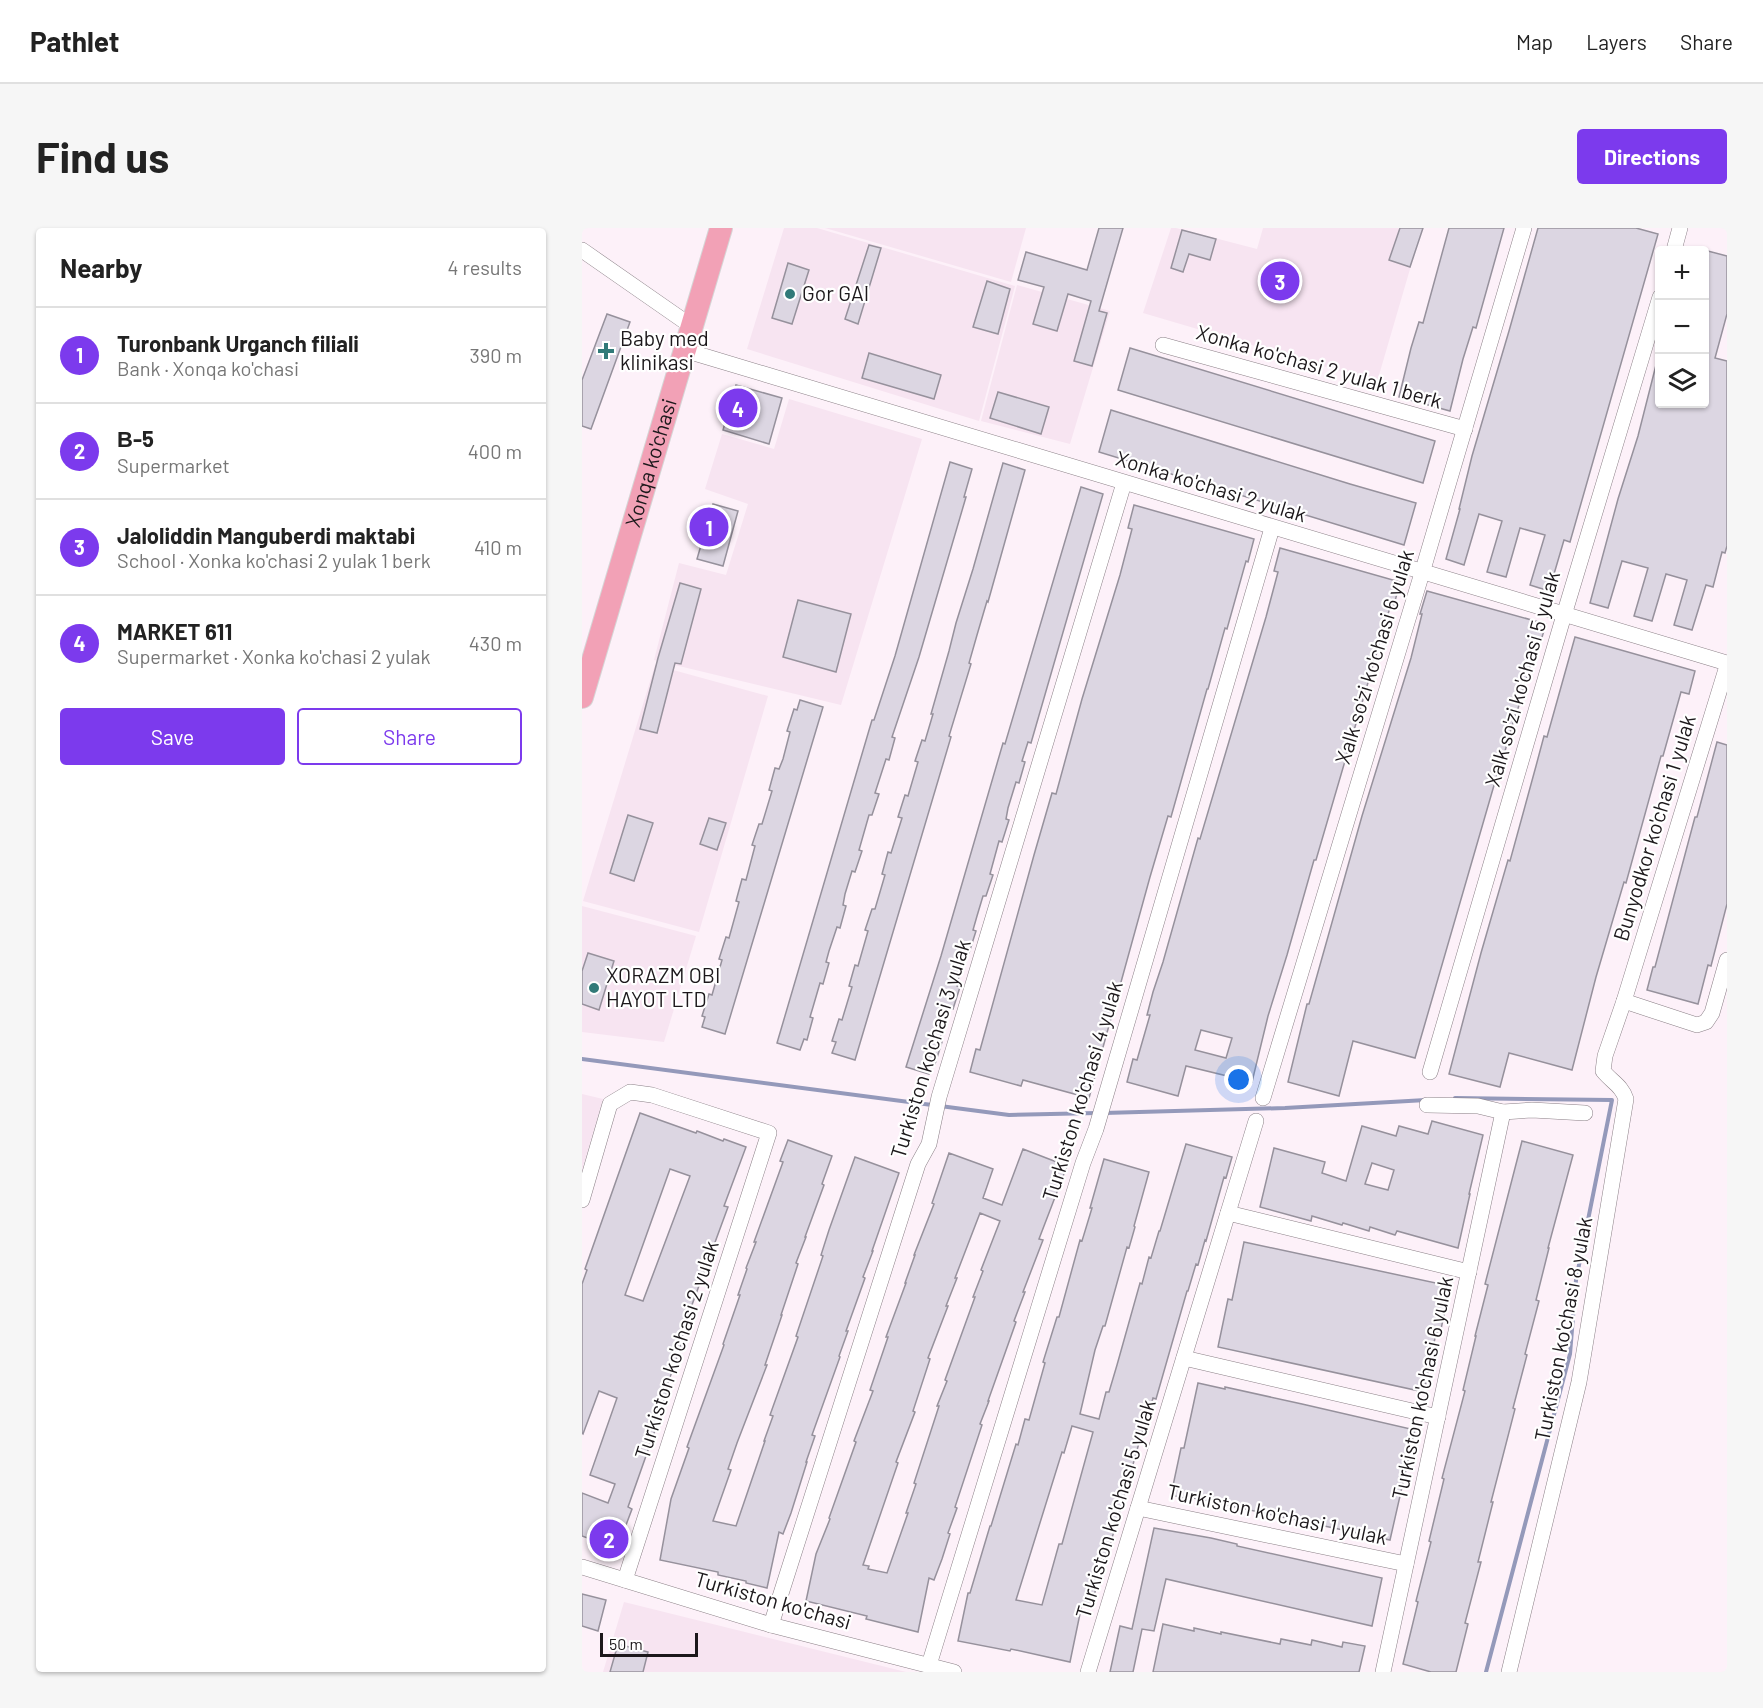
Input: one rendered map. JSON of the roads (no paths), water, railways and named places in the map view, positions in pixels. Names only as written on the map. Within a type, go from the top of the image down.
[{"type":"main road","name":"Xonqa ko'chasi","points":[[582,697],[721,228]]},
{"type":"street","name":"Xalk so'zi ko'chasi 6 yulak","points":[[1263,1098],[1524,228]]},
{"type":"street","points":[[1675,246],[1680,228]]},
{"type":"street","points":[[582,250],[692,325]]},
{"type":"street","name":"Xalk so'zi ko'chasi 5 yulak","points":[[1430,1072],[1658,300]]},
{"type":"street","name":"Xonka ko'chasi 2 yulak 1 berk","points":[[1163,345],[1465,429]]},
{"type":"street","name":"Xonka ko'chasi 2 yulak","points":[[684,350],[1727,664]]},
{"type":"street","name":"Turkiston ko'chasi 3 yulak","points":[[771,1625],[918,1164],[929,1144],[939,1097],[1124,483]]},
{"type":"street","name":"Turkiston ko'chasi 4 yulak","points":[[929,1665],[1083,1163],[1096,1129],[1272,528]]},
{"type":"street","name":"Bunyodkor ko'chasi 1 yulak","points":[[1624,1001],[1727,664]]},
{"type":"street","points":[[1624,1001],[1697,1025],[1706,1022],[1712,1013],[1727,960]]},
{"type":"street","name":"Turkiston ko'chasi 8 yulak","points":[[1509,1672],[1580,1382],[1626,1099],[1624,1090],[1609,1079],[1603,1071],[1605,1056],[1624,1001]]},
{"type":"street","name":"Turkiston ko'chasi 2 yulak","points":[[582,1200],[610,1104],[630,1092],[652,1095],[769,1133],[625,1580]]},
{"type":"street","points":[[1426,1105],[1478,1106],[1503,1112],[1532,1110],[1585,1113]]},
{"type":"street","name":"Turkiston ko'chasi 6 yulak","points":[[1383,1672],[1503,1112]]},
{"type":"street","name":"Turkiston ko'chasi 5 yulak","points":[[1088,1672],[1256,1121]]},
{"type":"street","points":[[1228,1213],[1469,1272]]},
{"type":"street","points":[[1184,1358],[1438,1417]]},
{"type":"street","name":"Turkiston ko'chasi 1 yulak","points":[[1138,1508],[1406,1564]]},
{"type":"street","name":"Turkiston ko'chasi","points":[[582,1567],[771,1625],[954,1672]]},
{"type":"waterway","points":[[582,1059],[932,1105]]},
{"type":"waterway","points":[[1455,1098],[1612,1100],[1576,1280],[1570,1354],[1486,1672]]},
{"type":"waterway","points":[[1104,1113],[1285,1108],[1426,1100]]},
{"type":"waterway","points":[[940,1106],[1009,1115],[1097,1113]]},
{"type":"place","name":"Jaloliddin Manguberdi maktabi","points":[[1280,281]]},
{"type":"place","name":"Gor GAI","points":[[790,294]]},
{"type":"place","name":"Baby med klinikasi","points":[[606,351]]},
{"type":"place","name":"MARKET 611","points":[[738,408]]},
{"type":"place","name":"Turonbank Urganch filiali","points":[[709,527]]},
{"type":"place","name":"XORAZM OBI HAYOT LTD","points":[[594,988]]},
{"type":"place","name":"В-5","points":[[609,1539]]}]
